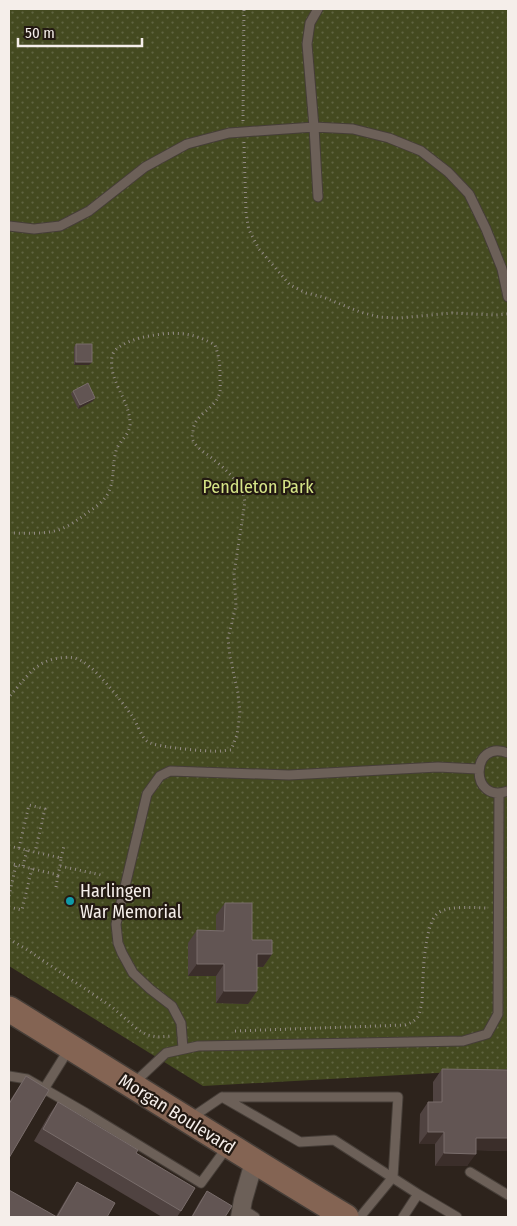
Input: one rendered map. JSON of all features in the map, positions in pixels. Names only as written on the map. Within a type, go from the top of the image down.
[{"type":"main road","name":"Morgan Boulevard","points":[[9,1009],[132,1084],[228,1146],[346,1217]]},
{"type":"street","points":[[245,1214],[254,1162]]},
{"type":"lane","points":[[318,9],[310,23],[306,44],[318,197]]},
{"type":"lane","points":[[9,226],[34,230],[60,226],[89,211],[145,167],[187,144],[229,133],[314,127],[353,129],[389,138],[421,151],[448,172],[469,194],[502,269],[508,297]]},
{"type":"lane","points":[[132,1084],[166,1053],[198,1046],[463,1041],[487,1034],[498,1014],[499,908],[504,792],[492,792],[486,788],[481,783],[478,769],[484,757],[490,753],[504,751],[508,753]]},
{"type":"lane","points":[[183,1049],[182,1023],[172,1006],[133,973],[118,943],[116,924],[147,794],[160,776],[170,771],[289,775],[438,767],[478,769]]},
{"type":"lane","points":[[44,1089],[70,1047]]},
{"type":"lane","points":[[9,1076],[27,1079],[201,1183],[228,1146]]},
{"type":"lane","points":[[222,1097],[300,1142],[334,1140],[457,1217]]},
{"type":"lane","points":[[188,1120],[222,1097],[398,1097],[393,1177],[360,1217]]},
{"type":"lane","points":[[470,1172],[508,1195]]},
{"type":"lane","points":[[403,1217],[418,1194]]},
{"type":"path","points":[[244,9],[246,214],[250,230],[259,249],[290,285],[306,293],[323,297],[360,312],[379,317],[399,318],[452,313],[508,314]]},
{"type":"path","points":[[9,533],[48,532],[62,529],[100,504],[106,496],[113,479],[116,449],[129,431],[131,423],[130,414],[112,369],[112,355],[116,349],[121,345],[148,336],[173,333],[207,340],[215,345],[220,360],[220,394],[210,407],[196,419],[192,438],[198,448],[216,462],[236,482],[244,494],[245,502],[234,573],[236,606],[228,638],[240,713],[237,735],[231,750],[220,751],[157,746],[148,741],[115,694],[87,665],[74,658],[59,658],[41,664],[30,673],[9,697]]},
{"type":"path","points":[[19,848],[29,805],[45,809],[35,852]]},
{"type":"path","points":[[9,846],[61,858]]},
{"type":"path","points":[[56,887],[64,846]]},
{"type":"path","points":[[23,866],[27,850]]},
{"type":"path","points":[[9,863],[58,875]]},
{"type":"path","points":[[9,896],[16,864]]},
{"type":"path","points":[[60,866],[101,875]]},
{"type":"path","points":[[9,907],[22,910],[32,868]]},
{"type":"path","points":[[232,1031],[405,1025],[414,1022],[420,1013],[422,1002],[427,936],[432,921],[438,913],[451,908],[499,908]]},
{"type":"path","points":[[9,939],[112,1007],[137,1029],[147,1035],[157,1037],[182,1034]]},
{"type":"green space","name":"Pendleton Park","points":[[9,9],[508,9],[508,1069],[203,1086],[9,966]]},
{"type":"building","points":[[76,344],[92,344],[92,362],[76,362]]},
{"type":"building","points":[[88,383],[95,398],[80,405],[73,391]]},
{"type":"building","points":[[225,903],[252,903],[252,940],[272,940],[272,954],[257,954],[257,991],[224,991],[224,964],[197,964],[197,930],[224,931]]},
{"type":"building","points":[[442,1069],[508,1070],[508,1138],[476,1138],[476,1154],[444,1153],[444,1132],[428,1132],[428,1102],[442,1102]]},
{"type":"building","points":[[26,1076],[49,1090],[9,1158],[9,1104]]},
{"type":"building","points":[[58,1102],[138,1150],[136,1153],[195,1188],[181,1211],[43,1129]]},
{"type":"building","points":[[77,1182],[115,1203],[107,1217],[57,1217]]},
{"type":"building","points":[[9,1190],[57,1217],[9,1217]]},
{"type":"building","points":[[207,1191],[232,1206],[225,1217],[192,1217]]},
{"type":"place","name":"Harlingen War Memorial","points":[[70,901]]}]
